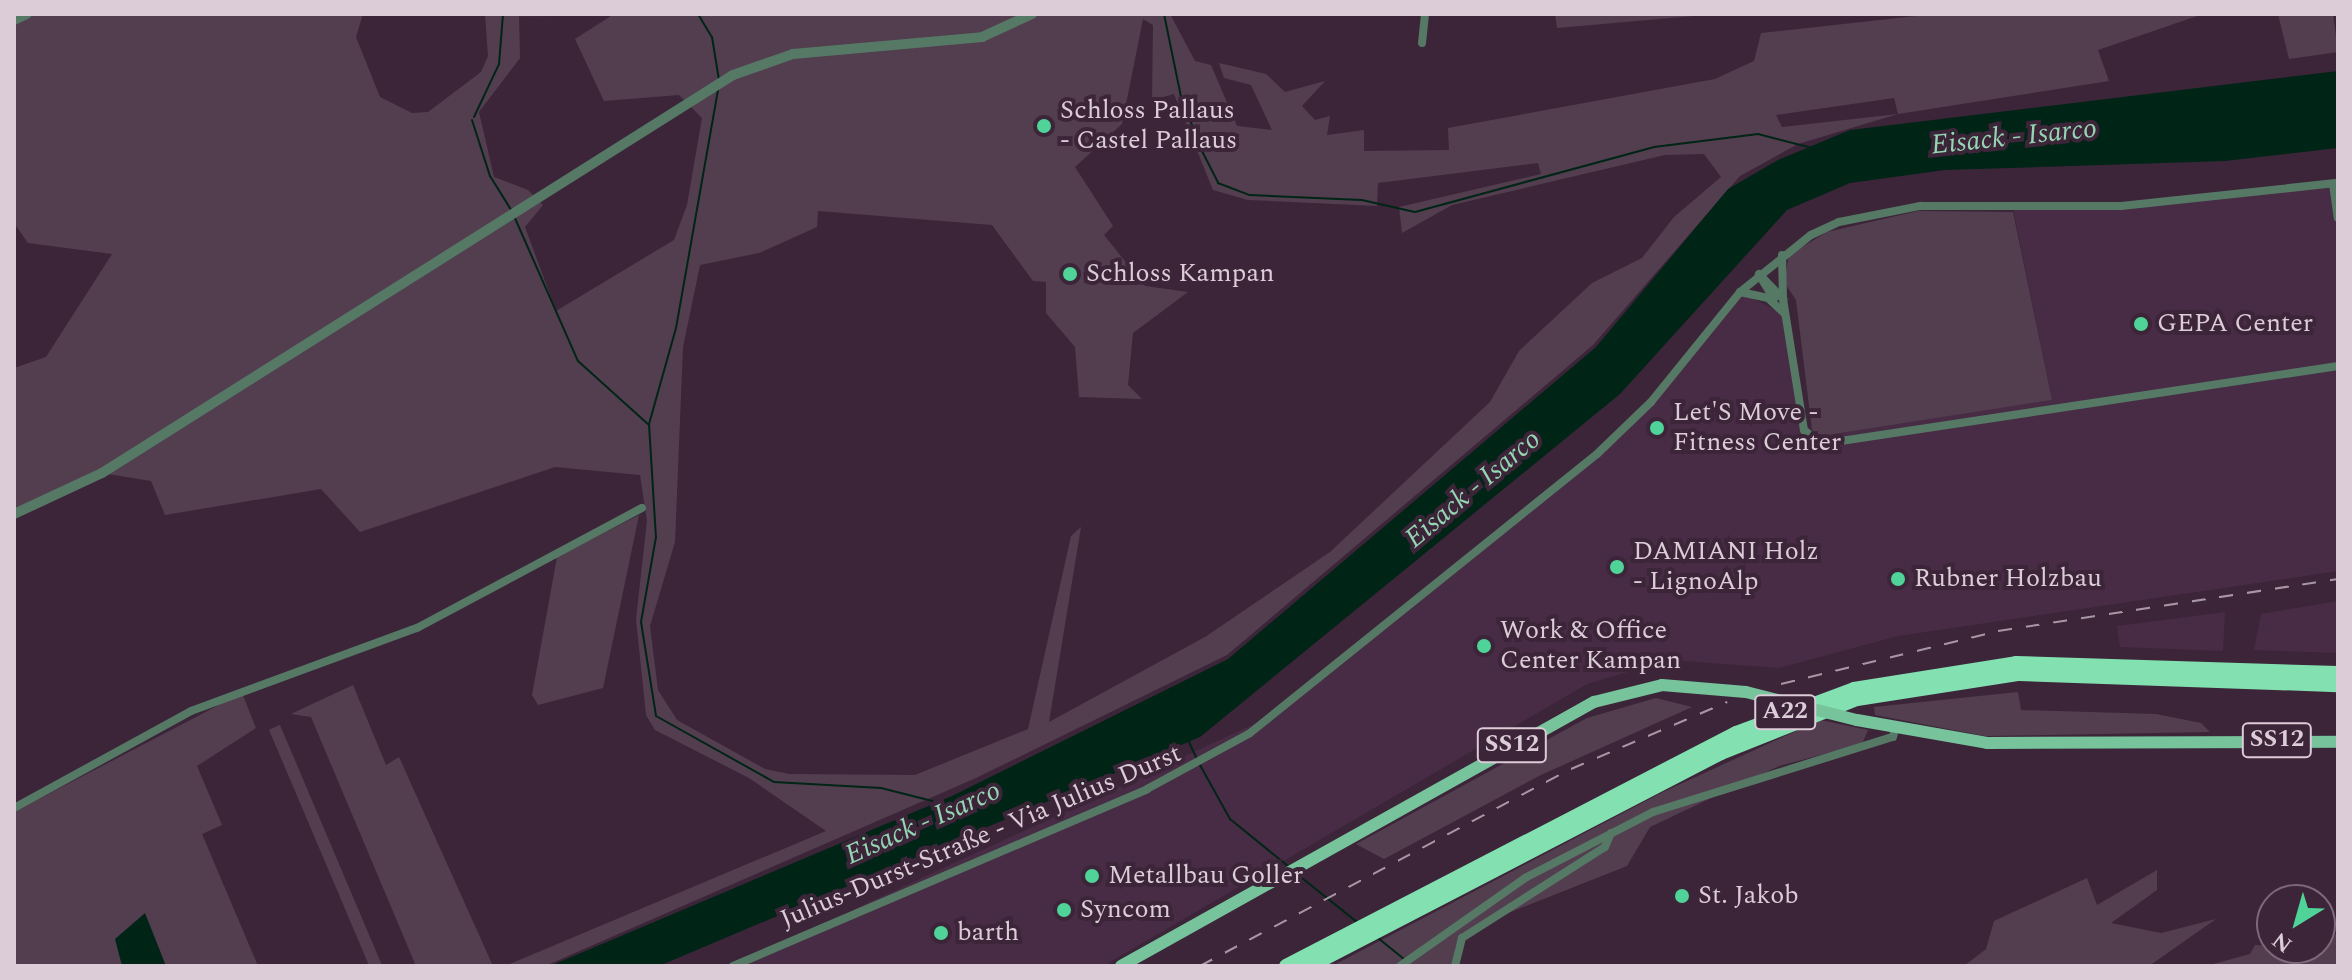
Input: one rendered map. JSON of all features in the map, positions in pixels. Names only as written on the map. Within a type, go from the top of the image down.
[{"type":"highway","name":"A22","points":[[1286,966],[1736,733],[1854,689],[2016,663],[2338,673]]},
{"type":"highway","name":"A22","points":[[1310,966],[1721,753],[1857,699],[2019,674],[2338,685]]},
{"type":"main road","name":"SS12","points":[[1121,966],[1594,702],[1662,685],[1746,692],[1895,729],[2000,744],[2338,742]]},
{"type":"street","points":[[14,20],[27,14]]},
{"type":"street","points":[[14,514],[102,473],[725,79],[793,54],[982,37],[1032,14]]},
{"type":"street","points":[[1422,43],[1425,14]]},
{"type":"street","points":[[2335,184],[2338,218]]},
{"type":"street","name":"Julius-Durst-Straße - Via Julius Durst","points":[[733,966],[1205,761],[1280,712],[1597,454],[1651,402],[1740,292],[1782,255],[1839,222],[1878,211],[2121,206],[2335,184]]},
{"type":"street","points":[[1780,301],[1782,255]]},
{"type":"street","points":[[1759,274],[1780,301],[1785,315],[1804,430],[1821,444],[2338,366]]},
{"type":"street","points":[[1740,292],[1780,301]]},
{"type":"street","points":[[14,808],[204,705],[417,628],[642,508]]},
{"type":"street","points":[[1400,966],[1469,913],[1611,833],[1727,784],[1893,737],[1895,729]]},
{"type":"street","points":[[1455,966],[1462,938],[1605,847],[1611,833]]},
{"type":"shaded area","points":[[14,14],[363,14],[356,37],[380,97],[412,113],[428,112],[481,72],[488,56],[485,14],[519,14],[520,58],[479,112],[494,177],[528,190],[543,205],[525,227],[556,311],[674,240],[687,205],[702,118],[679,95],[604,101],[575,39],[614,14],[1170,14],[1195,61],[1211,65],[1237,126],[1272,130],[1251,85],[1224,78],[1219,63],[1266,74],[1285,92],[1325,81],[1302,106],[1315,120],[1330,116],[1327,135],[1364,130],[1364,151],[1449,150],[1448,128],[1715,79],[1754,61],[1761,33],[1934,14],[2203,14],[2098,50],[2109,81],[1898,114],[1798,144],[1740,176],[1593,345],[1227,655],[976,778],[545,966],[505,966],[826,831],[749,778],[655,730],[646,715],[636,619],[647,521],[640,475],[555,467],[360,532],[321,489],[165,515],[151,481],[102,473],[14,514],[14,368],[46,357],[112,254],[28,243],[14,223]],"holes":[[[1143,19],[1153,25],[1152,100],[1174,94],[1213,190],[1248,200],[1377,206],[1378,183],[1538,163],[1541,174],[1399,207],[1402,233],[1452,205],[1665,155],[1704,154],[1721,177],[1674,217],[1642,258],[1592,283],[1519,351],[1490,402],[1330,552],[1205,637],[1049,722],[1081,527],[1071,536],[1028,729],[915,775],[789,774],[765,769],[677,720],[658,690],[650,626],[675,542],[683,347],[700,265],[759,253],[817,227],[818,211],[992,225],[1033,281],[1046,282],[1046,313],[1075,347],[1079,397],[1142,399],[1128,385],[1133,333],[1188,292],[1145,286],[1104,235],[1113,226],[1075,167],[1122,124]],[[1894,98],[1898,114],[1782,127],[1776,115]]]},
{"type":"shaded area","points":[[1555,14],[1716,14],[1557,28]]},
{"type":"shaded area","points":[[2278,14],[2333,14],[2338,52],[2289,59]]},
{"type":"shaded area","points":[[2338,183],[2338,571],[1898,636],[1779,668],[1669,660],[1587,684],[1103,966],[732,966],[1280,712],[1630,425],[1740,292],[1785,315],[1806,426],[1820,436],[2052,400],[2013,208],[2121,206]]},
{"type":"shaded area","points":[[1918,211],[2013,212],[2052,400],[1821,436],[1812,430],[1796,300],[1784,282],[1789,255],[1827,232]]},
{"type":"shaded area","points":[[639,515],[603,688],[538,705],[532,695],[557,557]]},
{"type":"shaded area","points":[[2338,601],[2338,653],[2254,650],[2261,614]]},
{"type":"shaded area","points":[[2225,612],[2223,651],[2120,647],[2117,626]]},
{"type":"shaded area","points":[[353,685],[386,765],[399,757],[493,966],[416,966],[311,717],[291,714]]},
{"type":"shaded area","points":[[2018,692],[2021,710],[2156,714],[2201,723],[2210,732],[1985,736],[1875,715],[1874,707]]},
{"type":"shaded area","points":[[242,693],[256,728],[197,766],[222,825],[202,834],[258,966],[14,966],[14,812]]},
{"type":"shaded area","points":[[1656,698],[1692,707],[1541,775],[1384,859],[1356,844],[1587,718]]},
{"type":"shaded area","points":[[1820,720],[1868,730],[1862,744],[1779,766],[1650,827],[1627,866],[1483,923],[1455,948],[1455,966],[1332,966],[1663,792]]},
{"type":"shaded area","points":[[280,725],[382,965],[369,966],[269,730]]},
{"type":"shaded area","points":[[2157,870],[2157,890],[2111,923],[2161,933],[2216,919],[2149,966],[1964,966],[1986,949],[1994,921],[2087,878],[2097,905]]},
{"type":"shaded area","points":[[2336,934],[2338,966],[2206,966],[2250,954],[2255,945],[2256,964],[2336,964]]},
{"type":"water","name":"Eisack - Isarco","points":[[2338,71],[2338,148],[2225,161],[1945,170],[1850,183],[1787,210],[1620,394],[1200,737],[659,966],[550,966],[952,796],[1228,659],[1596,347],[1728,189],[1778,160],[1850,130]]},
{"type":"water","points":[[145,913],[166,966],[122,966],[115,939]]},
{"type":"waterway","points":[[474,117],[499,64],[503,14]]},
{"type":"waterway","points":[[698,14],[712,37],[719,80]]},
{"type":"waterway","points":[[1164,14],[1181,97],[1203,153],[1218,183],[1250,195],[1362,200],[1415,212],[1654,147],[1758,134],[1812,148]]},
{"type":"waterway","name":"Eisack - Isarco","points":[[718,90],[676,328],[649,424],[656,537],[641,622],[656,716],[774,782],[881,788],[932,801]]},
{"type":"waterway","points":[[472,120],[490,176],[511,210]]},
{"type":"waterway","points":[[514,216],[578,361],[648,424]]},
{"type":"waterway","points":[[1188,740],[1197,759]]},
{"type":"waterway","points":[[1200,765],[1230,819],[1289,867]]},
{"type":"waterway","points":[[1297,874],[1357,922]]},
{"type":"waterway","points":[[1378,938],[1404,959]]},
{"type":"railway","points":[[1781,684],[1998,631],[2338,579]]},
{"type":"railway","points":[[1200,966],[1571,769],[1727,702]]},
{"type":"place","name":"Schloss Pallaus - Castel Pallaus","points":[[1044,126]]},
{"type":"place","name":"Schloss Kampan","points":[[1070,274]]},
{"type":"place","name":"GEPA Center","points":[[2141,324]]},
{"type":"place","name":"Let'S Move - Fitness Center","points":[[1657,428]]},
{"type":"place","name":"DAMIANI Holz - LignoAlp","points":[[1617,567]]},
{"type":"place","name":"Rubner Holzbau","points":[[1898,579]]},
{"type":"place","name":"Work & Office Center Kampan","points":[[1484,646]]},
{"type":"place","name":"Metallbau Goller","points":[[1092,876]]},
{"type":"place","name":"St. Jakob","points":[[1682,896]]},
{"type":"place","name":"Syncom","points":[[1064,910]]},
{"type":"place","name":"barth","points":[[941,933]]}]
